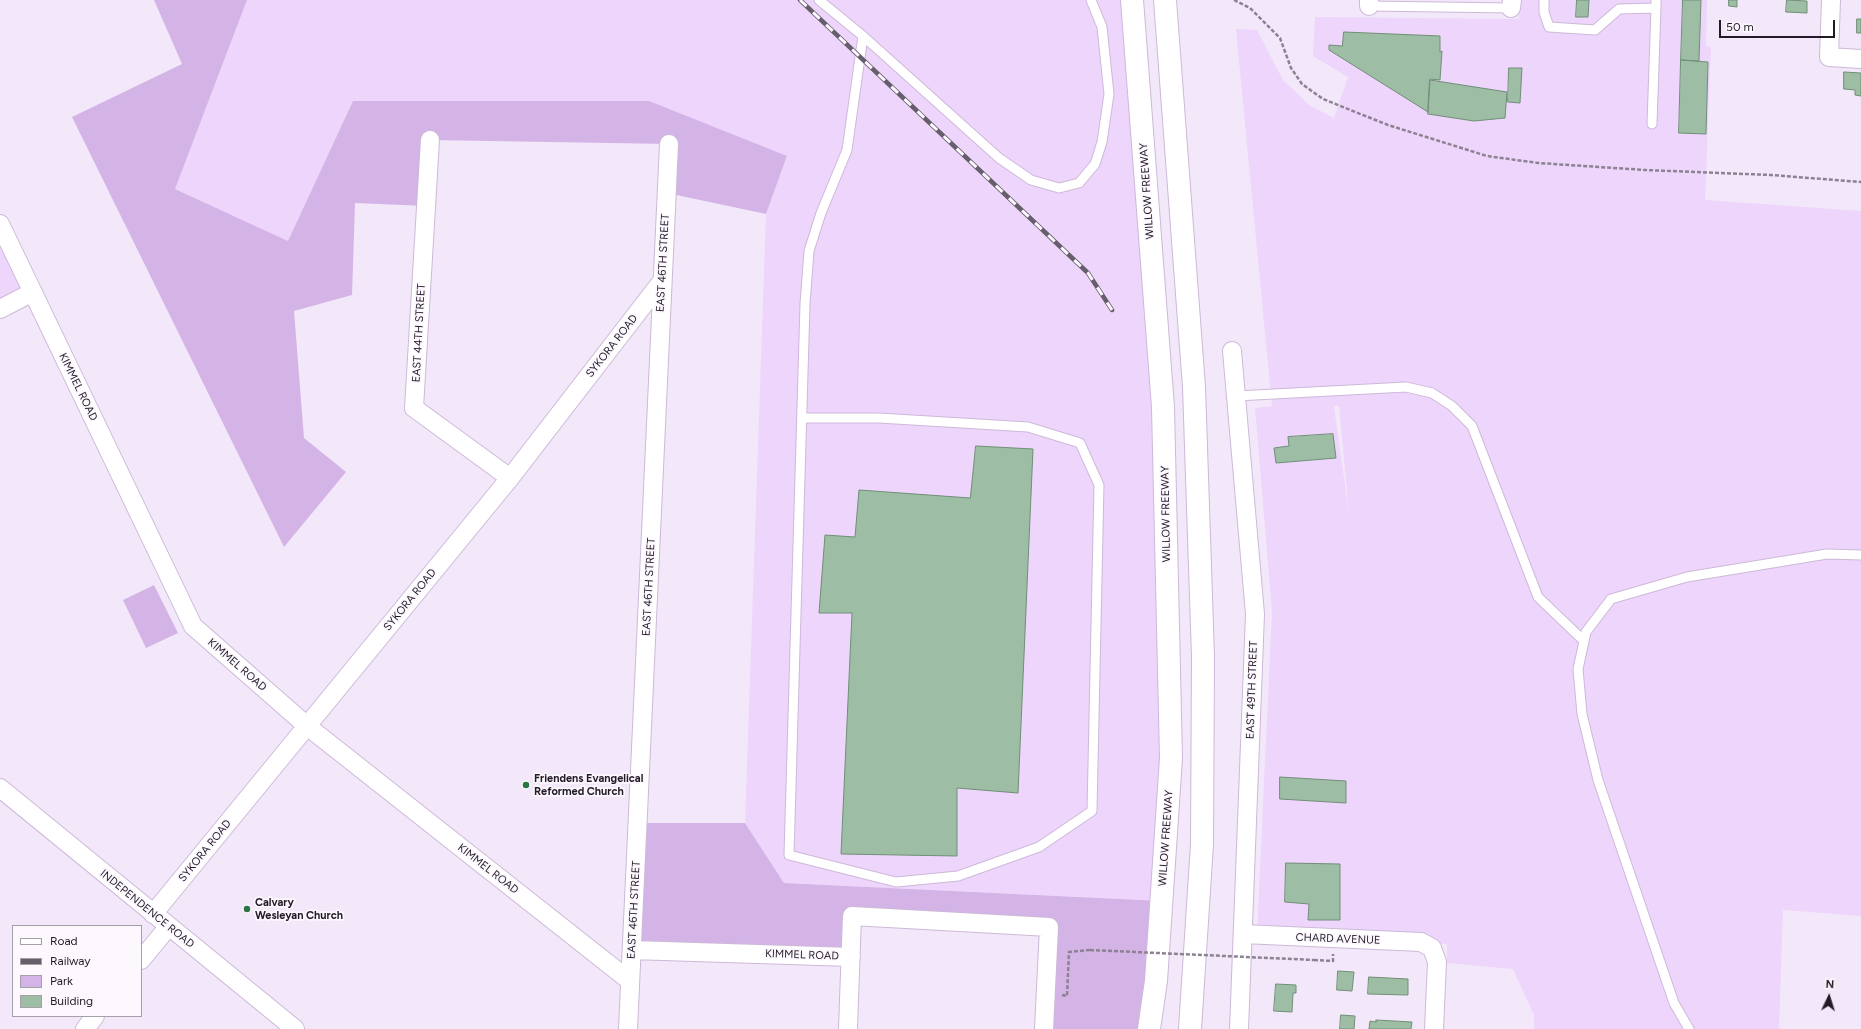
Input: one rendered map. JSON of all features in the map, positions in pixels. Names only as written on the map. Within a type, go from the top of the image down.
[{"type":"highway","name":"WILLOW FREEWAY","points":[[1132,0],[1163,407],[1171,758],[1156,981],[1149,1029]]},
{"type":"highway","points":[[1165,1],[1194,387],[1203,657],[1202,844],[1190,1029]]},
{"type":"street","points":[[1831,0],[1829,57],[1861,58]]},
{"type":"street","name":"EAST 44TH STREET","points":[[430,140],[414,408],[510,478]]},
{"type":"street","name":"EAST 46TH STREET","points":[[628,1029],[669,144]]},
{"type":"street","name":"KIMMEL ROAD","points":[[0,224],[193,626],[307,726],[630,981]]},
{"type":"street","name":"SYKORA ROAD","points":[[153,914],[510,478],[662,281]]},
{"type":"street","points":[[0,309],[33,292]]},
{"type":"street","name":"EAST 49TH STREET","points":[[1232,351],[1255,614],[1239,1029]]},
{"type":"street","name":"INDEPENDENCE ROAD","points":[[0,788],[295,1029]]},
{"type":"street","points":[[848,1029],[852,916],[1049,927],[1044,1029]]},
{"type":"street","points":[[142,959],[169,926]]},
{"type":"street","name":"CHARD AVENUE","points":[[1242,934],[1421,942],[1432,948],[1436,962],[1434,1029]]},
{"type":"street","name":"KIMMEL ROAD","points":[[632,950],[851,957]]},
{"type":"street","points":[[85,1029],[94,1017]]},
{"type":"lane","points":[[819,0],[863,36],[998,158],[1031,180],[1059,188],[1078,183],[1095,164],[1102,142],[1109,94],[1102,27],[1091,0]]},
{"type":"lane","points":[[1544,0],[1544,12],[1549,27],[1595,30],[1619,9],[1656,4],[1652,124]]},
{"type":"lane","points":[[1369,3],[1512,4]]},
{"type":"lane","points":[[802,418],[879,418],[1028,426],[1080,443],[1100,485],[1092,811],[1039,847],[958,876],[896,882],[789,855],[805,304],[809,251],[821,213],[847,150],[863,36]]},
{"type":"lane","points":[[1236,396],[1406,387],[1432,393],[1452,406],[1472,426],[1538,597],[1584,641]]},
{"type":"lane","points":[[1689,1029],[1674,1003],[1598,780],[1582,706],[1578,669],[1586,632],[1611,600],[1687,577],[1827,554],[1861,555]]},
{"type":"path","points":[[1234,0],[1250,8],[1280,38],[1291,68],[1302,84],[1323,99],[1388,125],[1487,156],[1538,163],[1645,170],[1771,175],[1861,182]]},
{"type":"path","points":[[1057,995],[1066,996],[1069,952],[1090,950],[1333,961],[1333,951]]},
{"type":"shaded area","points":[[247,0],[1132,0],[1163,407],[1162,901],[784,883],[745,823],[766,214],[787,157],[353,101],[288,241],[175,189]]},
{"type":"shaded area","points":[[1520,0],[1707,0],[1706,46],[1711,47],[1705,200],[1861,211],[1861,916],[1783,910],[1779,1029],[1534,1029],[1534,1015],[1513,969],[1447,963],[1447,944],[1257,935],[1272,611],[1255,408],[1272,406],[1236,29],[1257,30],[1283,80],[1309,105],[1334,118],[1348,77],[1313,56],[1315,17],[1519,19]],"holes":[[[1339,406],[1349,513],[1334,407]]]},
{"type":"shaded area","points":[[0,224],[33,292],[0,309]]},
{"type":"green space","points":[[154,0],[247,0],[175,189],[288,241],[353,101],[649,101],[787,156],[766,214],[667,193],[669,144],[430,140],[426,206],[355,203],[352,295],[294,311],[304,438],[346,472],[284,547],[72,117],[182,64]]},
{"type":"green space","points":[[154,585],[178,633],[146,648],[123,600]]},
{"type":"green space","points":[[638,823],[745,823],[784,883],[1162,901],[1149,1029],[1044,1029],[1049,927],[852,916],[851,957],[632,950]]},
{"type":"building","points":[[1577,0],[1589,0],[1588,17],[1576,17]]},
{"type":"building","points":[[1683,0],[1701,0],[1699,61],[1681,60]]},
{"type":"building","points":[[1729,0],[1737,0],[1737,7],[1729,6]]},
{"type":"building","points":[[1787,0],[1807,1],[1807,13],[1786,12]]},
{"type":"building","points":[[1857,19],[1861,19],[1861,33],[1857,33]]},
{"type":"building","points":[[1344,32],[1440,36],[1440,52],[1442,51],[1440,80],[1430,79],[1428,112],[1329,50],[1329,45],[1342,46]]},
{"type":"building","points":[[1681,60],[1708,62],[1706,134],[1679,133]]},
{"type":"building","points":[[1509,68],[1522,68],[1520,103],[1508,102]]},
{"type":"building","points":[[1844,72],[1861,73],[1861,96],[1855,95],[1855,90],[1844,89]]},
{"type":"building","points":[[1430,80],[1507,92],[1505,118],[1474,121],[1428,114]]},
{"type":"building","points":[[1333,434],[1336,458],[1276,463],[1274,448],[1289,446],[1288,437]]},
{"type":"building","points":[[976,446],[1033,449],[1018,793],[957,788],[957,856],[841,854],[852,613],[819,613],[825,535],[855,537],[859,490],[970,498]]},
{"type":"building","points":[[1280,777],[1346,781],[1346,803],[1280,799]]},
{"type":"building","points":[[1286,863],[1340,864],[1340,920],[1308,920],[1309,904],[1285,902]]},
{"type":"building","points":[[1338,971],[1354,972],[1352,991],[1337,990]]},
{"type":"building","points":[[1369,977],[1408,979],[1408,995],[1368,994]]},
{"type":"building","points":[[1276,984],[1296,985],[1296,993],[1293,993],[1292,1012],[1274,1011]]},
{"type":"building","points":[[1341,1015],[1355,1016],[1354,1029],[1340,1029]]},
{"type":"building","points":[[1376,1020],[1412,1022],[1411,1029],[1369,1029],[1370,1021],[1376,1022]]},
{"type":"railway","points":[[800,0],[1088,273],[1112,310]]},
{"type":"place","name":"Friendens Evangelical Reformed Church","points":[[526,785]]},
{"type":"place","name":"Calvary Wesleyan Church","points":[[247,909]]}]
